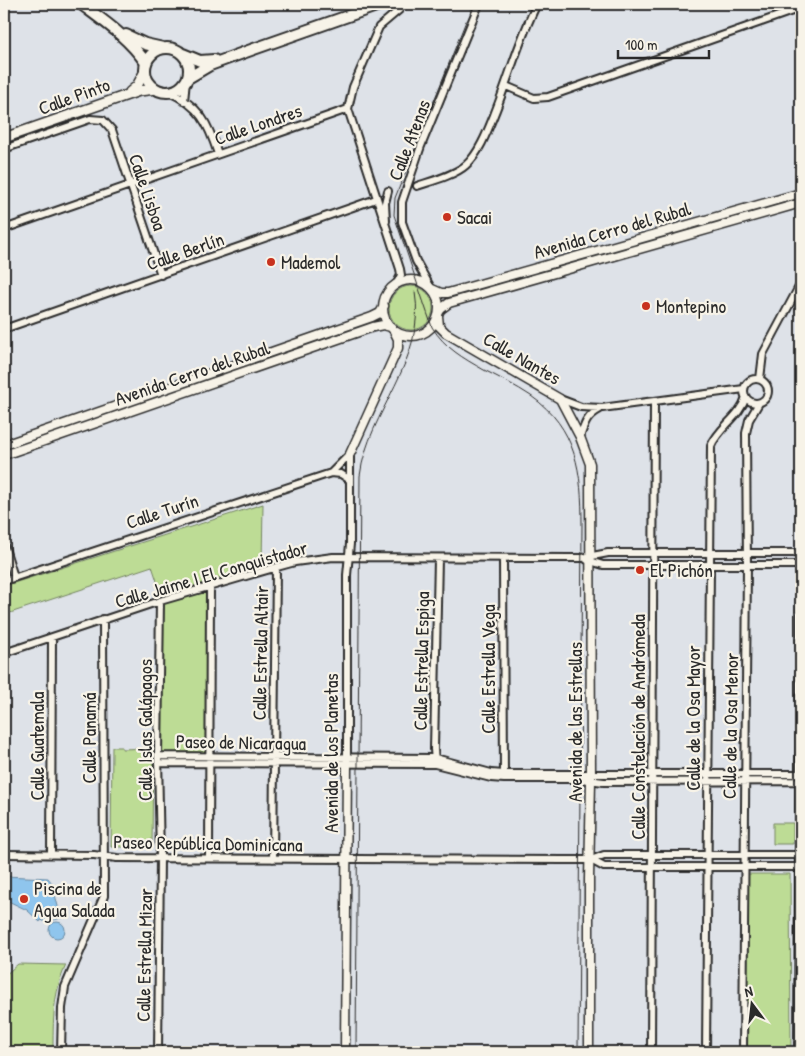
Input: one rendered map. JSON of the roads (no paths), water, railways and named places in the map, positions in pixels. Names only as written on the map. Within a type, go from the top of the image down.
[{"type":"main road","points":[[82,4],[133,45],[145,67],[146,78],[156,89],[169,92],[178,90],[187,80],[210,65],[382,4]]},
{"type":"main road","points":[[115,29],[145,44],[171,48],[193,59],[209,62],[251,50]]},
{"type":"main road","points":[[126,95],[137,86],[150,55],[162,48]]},
{"type":"main road","points":[[183,54],[190,68],[187,80]]},
{"type":"main road","name":"Calle Pinto","points":[[4,138],[126,95],[147,89],[156,89]]},
{"type":"street","name":"Calle Atenas","points":[[431,288],[416,261],[402,222],[401,211],[410,178],[479,4]]},
{"type":"street","points":[[406,190],[445,176],[466,165],[484,140],[506,86],[529,20],[537,4]]},
{"type":"street","points":[[506,86],[534,98],[548,97],[801,8]]},
{"type":"street","points":[[396,285],[403,282],[416,281],[423,283],[431,288],[438,299],[438,314],[432,327],[423,334],[404,335],[392,328],[384,315],[384,306],[388,294],[396,285],[401,272],[348,109],[353,88],[379,27],[399,10]]},
{"type":"street","points":[[184,101],[187,80]]},
{"type":"street","points":[[169,92],[184,101],[204,118],[210,129],[218,154]]},
{"type":"street","name":"Calle Londres","points":[[4,229],[348,109]]},
{"type":"street","name":"Calle Lisboa","points":[[4,149],[90,119],[103,120],[112,130],[161,275]]},
{"type":"street","points":[[410,178],[411,182],[417,186]]},
{"type":"street","name":"Calle Atenas","points":[[387,227],[385,203],[388,191]]},
{"type":"street","name":"Avenida Cerro del Rubal","points":[[431,288],[441,293],[448,293],[801,193]]},
{"type":"street","name":"Calle Berlín","points":[[4,329],[376,199]]},
{"type":"street","name":"Avenida Cerro del Rubal","points":[[438,314],[449,303],[801,204]]},
{"type":"street","points":[[760,379],[763,354],[801,283]]},
{"type":"street","name":"Avenida Cerro del Rubal","points":[[4,445],[375,316],[384,306]]},
{"type":"street","name":"Calle Nantes","points":[[438,314],[439,326],[446,333],[560,399],[581,407],[602,408],[744,390]]},
{"type":"street","name":"Avenida Cerro del Rubal","points":[[4,455],[382,324],[392,328]]},
{"type":"street","name":"Calle Turín","points":[[4,580],[331,473],[350,454],[398,348],[397,336],[392,328]]},
{"type":"street","points":[[760,379],[767,384],[769,392],[766,398],[759,403],[752,402],[746,397],[744,390],[750,380],[760,379]]},
{"type":"street","name":"Calle de la Osa Mayor","points":[[706,1052],[710,446],[715,436],[740,410],[746,397]]},
{"type":"street","name":"Avenida de las Estrellas","points":[[560,399],[580,437],[590,464],[591,777],[589,1052]]},
{"type":"street","name":"Calle Constelación de Andrómeda","points":[[651,1052],[654,402]]},
{"type":"street","name":"Calle de la Osa Menor","points":[[743,1052],[747,565],[746,433],[749,420],[759,403]]},
{"type":"street","points":[[580,437],[587,418],[602,408]]},
{"type":"street","name":"Avenida de los Planetas","points":[[345,1052],[347,585],[350,557],[350,454]]},
{"type":"street","points":[[331,473],[341,474],[350,480]]},
{"type":"street","points":[[4,545],[14,577]]},
{"type":"street","name":"Calle Jaime I El Conquistador","points":[[4,653],[160,601],[295,562],[333,557],[591,558],[608,553],[801,553]]},
{"type":"street","name":"Calle Estrella Espiga","points":[[435,761],[438,558]]},
{"type":"street","name":"Calle Estrella Vega","points":[[503,558],[504,777]]},
{"type":"street","name":"Calle Jaime I El Conquistador","points":[[591,558],[601,565],[801,565]]},
{"type":"street","name":"Calle Estrella Altair","points":[[273,859],[276,568]]},
{"type":"street","points":[[209,858],[210,587]]},
{"type":"street","points":[[798,1052],[801,591]]},
{"type":"street","name":"Calle Islas Galápagos","points":[[160,601],[158,759],[160,858]]},
{"type":"street","name":"Calle Panamá","points":[[61,1052],[62,1008],[65,988],[104,896],[104,619]]},
{"type":"street","name":"Calle Guatemala","points":[[51,855],[52,638]]},
{"type":"street","name":"Paseo de Nicaragua","points":[[158,759],[435,761],[504,777],[591,777],[652,773],[745,773],[800,778]]},
{"type":"street","name":"Paseo de Nicaragua","points":[[591,777],[652,782],[744,782],[800,778]]},
{"type":"street","name":"Paseo República Dominicana","points":[[4,854],[160,858],[590,860],[604,856],[800,855]]},
{"type":"street","name":"Calle Estrella Mizar","points":[[158,1052],[160,858]]},
{"type":"street","name":"Paseo República Dominicana","points":[[590,860],[604,867],[800,867]]},
{"type":"water","points":[[4,876],[48,878],[52,883],[61,918],[46,922],[41,920],[40,922],[27,910],[4,899]]},
{"type":"water","points":[[57,922],[65,930],[57,938],[49,930]]},
{"type":"tram line","points":[[466,21],[395,198],[394,215],[432,327],[437,334],[462,357],[525,392],[546,409],[558,422],[567,437],[574,453],[578,470],[582,506],[578,1052]]},
{"type":"tram line","points":[[356,1052],[360,476],[365,452],[413,341],[416,317],[415,292]]},
{"type":"place","name":"Sacai","points":[[447,217]]},
{"type":"place","name":"Mademol","points":[[271,262]]},
{"type":"place","name":"Montepino","points":[[646,306]]},
{"type":"place","name":"El Pichón","points":[[640,570]]},
{"type":"place","name":"Piscina de Agua Salada","points":[[24,899]]}]
